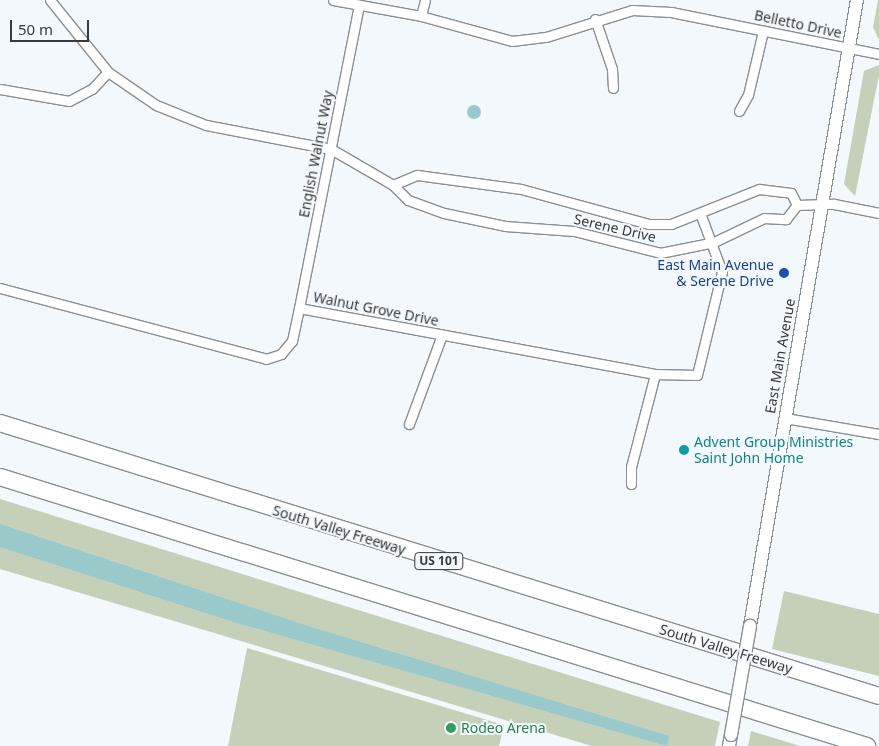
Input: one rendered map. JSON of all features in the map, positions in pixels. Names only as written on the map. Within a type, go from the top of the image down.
[{"type":"highway","name":"South Valley Freeway","points":[[0,423],[879,696]]},
{"type":"highway","points":[[0,477],[867,746]]},
{"type":"main road","name":"East Main Avenue","points":[[730,741],[857,0]]},
{"type":"street","name":"Serene Drive","points":[[50,0],[108,72],[156,105],[206,125],[331,149],[393,185],[408,200],[505,226],[574,231],[660,253],[714,242],[764,218],[786,219],[797,205],[791,193],[759,188],[671,224],[650,224],[521,189],[418,175],[393,185]]},
{"type":"street","name":"Belletto Drive","points":[[333,0],[422,16],[512,41],[546,37],[595,19],[632,10],[671,12],[879,54]]},
{"type":"street","points":[[422,16],[425,0]]},
{"type":"street","name":"English Walnut Way","points":[[299,308],[359,5]]},
{"type":"street","points":[[595,19],[612,69],[613,88]]},
{"type":"street","points":[[739,111],[748,95],[763,30]]},
{"type":"street","points":[[0,89],[70,101],[92,90],[108,72]]},
{"type":"street","points":[[797,205],[821,205],[879,213]]},
{"type":"street","points":[[700,213],[714,242]]},
{"type":"street","name":"Walnut Grove Drive","points":[[0,288],[266,360],[281,354],[292,341],[299,308],[655,374],[697,375],[722,272],[714,242]]},
{"type":"street","points":[[409,424],[442,335]]},
{"type":"street","points":[[632,484],[631,467],[655,374]]},
{"type":"street","points":[[785,418],[879,434]]},
{"type":"green space","points":[[879,0],[879,40],[873,27]]},
{"type":"green space","points":[[879,65],[879,75],[855,196],[844,184],[864,71]]},
{"type":"green space","points":[[0,499],[720,722],[715,746],[592,746],[0,569]]},
{"type":"green space","points":[[784,591],[879,614],[879,676],[772,649]]},
{"type":"green space","points":[[247,648],[504,725],[499,746],[228,746]]},
{"type":"green space","points":[[751,731],[800,746],[748,746]]},
{"type":"water","points":[[474,105],[479,107],[481,112],[479,117],[474,119],[469,117],[467,112],[469,107]]},
{"type":"water","points":[[0,524],[308,626],[669,736],[667,746],[237,623],[0,547]]},
{"type":"place","name":"East Main Avenue & Serene Drive","points":[[784,273]]},
{"type":"place","name":"Advent Group Ministries Saint John Home","points":[[684,450]]},
{"type":"place","name":"Rodeo Arena","points":[[451,728]]}]
